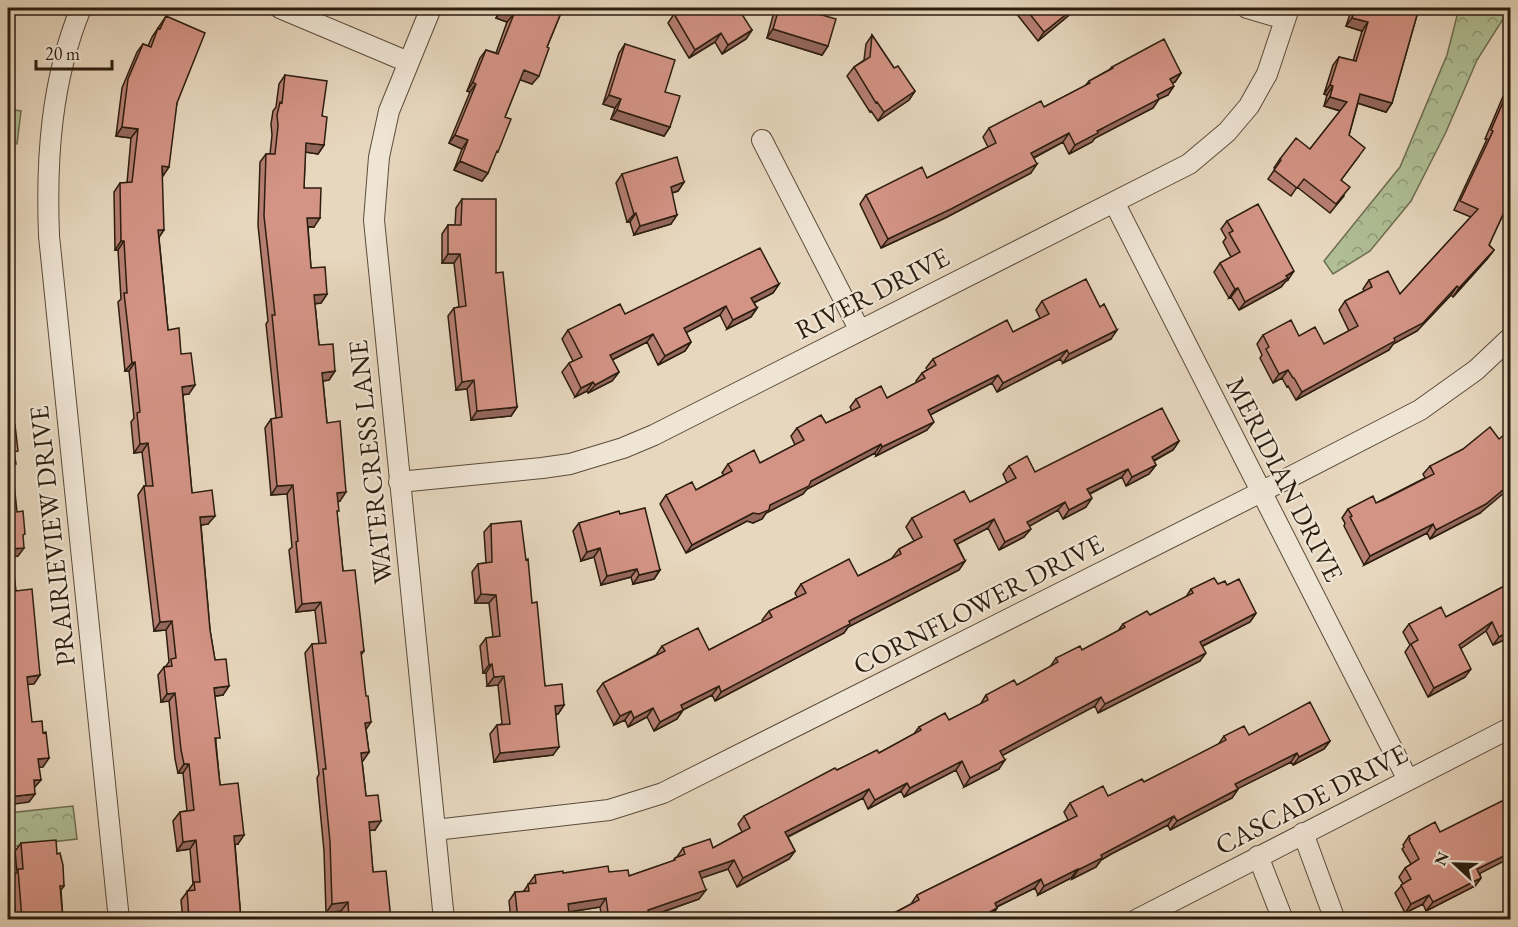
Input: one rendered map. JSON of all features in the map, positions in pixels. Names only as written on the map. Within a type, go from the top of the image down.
[{"type":"street","name":"PRAIRIEVIEW DRIVE","points":[[81,8],[61,68],[51,120],[48,227],[119,920]]},
{"type":"street","points":[[280,8],[408,62]]},
{"type":"street","name":"WATERCRESS LANE","points":[[430,8],[389,111],[377,171],[374,220],[444,920]]},
{"type":"street","points":[[1247,8],[1287,13]]},
{"type":"street","name":"RIVER DRIVE","points":[[399,482],[542,468],[597,457],[654,435],[859,329],[1189,164],[1227,132],[1249,106],[1267,74],[1287,13]]},
{"type":"street","points":[[762,140],[859,329]]},
{"type":"street","name":"MERIDIAN DRIVE","points":[[1114,202],[1408,780]]},
{"type":"street","name":"CORNFLOWER DRIVE","points":[[435,830],[609,810],[663,793],[1420,410],[1476,370],[1510,338]]},
{"type":"street","name":"CASCADE DRIVE","points":[[1136,920],[1510,728]]},
{"type":"street","points":[[1303,833],[1335,920]]},
{"type":"street","points":[[1258,856],[1283,920]]},
{"type":"green space","points":[[1459,8],[1510,8],[1477,60],[1446,132],[1411,201],[1370,251],[1333,274],[1324,261],[1400,167],[1447,55]]},
{"type":"green space","points":[[8,109],[21,111],[17,144],[8,143]]},
{"type":"green space","points":[[73,806],[77,839],[8,847],[8,813]]},
{"type":"building","points":[[503,8],[563,8],[547,47],[549,48],[539,76],[524,70],[505,117],[511,119],[488,173],[460,161],[468,140],[455,135],[476,84],[473,82],[486,50],[498,54],[514,14]]},
{"type":"building","points":[[684,8],[738,8],[752,30],[728,45],[721,33],[695,50],[674,14]]},
{"type":"building","points":[[779,8],[817,8],[815,13],[836,19],[828,46],[773,29]]},
{"type":"building","points":[[1025,8],[1074,8],[1044,32]]},
{"type":"building","points":[[1355,8],[1419,8],[1392,103],[1360,94],[1349,135],[1365,148],[1341,180],[1350,187],[1336,204],[1304,179],[1297,188],[1274,170],[1296,138],[1310,149],[1347,102],[1330,97],[1333,86],[1330,85],[1339,57],[1356,61],[1368,22],[1352,18]]},
{"type":"building","points":[[166,16],[205,33],[177,103],[169,167],[162,166],[164,230],[158,230],[168,330],[179,328],[181,354],[191,353],[195,385],[182,387],[192,493],[212,490],[215,516],[200,517],[210,630],[215,660],[226,659],[229,686],[214,688],[220,738],[215,738],[220,785],[238,783],[244,835],[234,836],[241,920],[189,918],[187,891],[195,890],[194,882],[200,882],[196,840],[183,842],[180,812],[194,810],[189,764],[184,764],[181,750],[175,693],[167,694],[164,667],[172,666],[171,659],[176,658],[172,621],[160,622],[144,486],[153,486],[148,443],[140,444],[137,413],[140,412],[135,362],[132,363],[124,293],[127,293],[124,241],[121,241],[120,183],[132,182],[138,129],[122,127],[128,79],[143,44],[151,47],[158,28],[160,29]]},
{"type":"building","points":[[872,35],[894,68],[898,66],[915,91],[884,112],[854,67],[870,57]]},
{"type":"building","points":[[1164,39],[1181,73],[1170,79],[1174,86],[1157,95],[1159,99],[1075,145],[1069,133],[1031,153],[1037,164],[888,239],[866,195],[922,167],[927,178],[996,143],[989,128],[1041,101],[1044,107]]},
{"type":"building","points":[[625,44],[675,60],[665,92],[680,96],[670,127],[617,110],[621,99],[609,95]]},
{"type":"building","points":[[285,75],[327,81],[322,116],[327,117],[324,145],[306,143],[304,188],[321,188],[320,218],[307,218],[311,268],[325,267],[327,294],[314,295],[319,345],[333,344],[335,371],[322,373],[327,423],[340,421],[346,492],[337,493],[339,511],[337,511],[343,571],[355,570],[364,651],[361,652],[371,722],[365,723],[369,752],[361,753],[366,796],[378,795],[381,821],[369,822],[373,872],[386,871],[391,920],[349,920],[348,902],[332,904],[330,842],[323,769],[326,769],[312,644],[326,643],[321,602],[302,604],[293,485],[277,486],[271,419],[282,417],[272,315],[275,315],[264,216],[266,154],[275,154],[277,115],[280,102],[282,103]]},
{"type":"building","points":[[1510,86],[1510,199],[1489,245],[1494,250],[1423,323],[1302,392],[1288,370],[1279,374],[1266,349],[1269,347],[1263,335],[1291,320],[1299,336],[1315,327],[1324,344],[1358,326],[1345,301],[1372,287],[1369,280],[1388,271],[1400,294],[1478,209],[1460,201],[1493,131],[1491,130]]},
{"type":"building","points":[[677,157],[684,182],[671,187],[677,215],[640,226],[622,174]]},
{"type":"building","points":[[462,199],[496,199],[496,273],[503,272],[517,407],[477,411],[474,380],[462,382],[454,308],[466,306],[460,254],[448,254],[448,225],[461,225]]},
{"type":"building","points":[[1258,204],[1294,271],[1286,276],[1288,278],[1245,302],[1220,263],[1240,252],[1229,233],[1233,231],[1227,221]]},
{"type":"building","points":[[760,248],[779,284],[751,298],[757,308],[733,320],[726,306],[684,328],[691,342],[665,356],[653,334],[610,355],[619,372],[595,385],[593,382],[581,388],[569,363],[582,357],[568,330],[620,304],[625,314]]},
{"type":"building","points":[[1086,279],[1100,307],[1104,304],[1117,330],[1069,354],[1067,350],[1003,383],[998,375],[928,410],[934,422],[882,447],[881,444],[811,481],[809,486],[770,505],[769,510],[759,514],[753,513],[692,545],[666,495],[692,482],[696,490],[732,471],[728,464],[754,450],[760,463],[804,440],[797,428],[821,415],[826,423],[860,407],[856,399],[881,386],[887,398],[925,378],[922,373],[936,365],[933,359],[1007,320],[1013,332],[1049,314],[1042,301]]},
{"type":"building","points":[[8,396],[11,425],[15,425],[18,451],[14,452],[16,464],[12,464],[17,512],[23,511],[25,534],[23,535],[24,548],[11,549],[16,591],[32,589],[40,675],[27,677],[32,722],[42,721],[43,733],[46,732],[49,758],[38,759],[41,780],[34,780],[35,794],[8,797]]},
{"type":"building","points":[[1162,408],[1179,441],[1152,457],[1156,465],[1132,477],[1128,469],[1087,489],[1092,498],[1069,510],[1065,502],[1027,522],[1031,529],[1005,542],[994,519],[954,540],[965,561],[849,621],[850,624],[721,692],[719,686],[681,705],[683,710],[660,722],[653,708],[634,718],[631,711],[620,716],[603,683],[665,651],[662,646],[698,628],[709,650],[772,617],[769,611],[806,593],[801,584],[849,559],[858,576],[901,554],[899,549],[922,537],[912,518],[964,491],[970,502],[1016,478],[1009,466],[1027,456],[1035,472]]},
{"type":"building","points":[[1490,427],[1499,439],[1510,430],[1510,484],[1486,504],[1436,530],[1433,524],[1370,556],[1348,509],[1373,496],[1376,503],[1434,474],[1430,466],[1463,449]]},
{"type":"building","points":[[645,508],[660,570],[639,575],[637,569],[607,576],[600,548],[587,552],[579,523],[619,511],[620,514]]},
{"type":"building","points":[[521,521],[526,560],[528,559],[532,603],[537,602],[545,686],[562,684],[564,705],[555,706],[559,747],[500,753],[497,725],[510,724],[504,676],[494,677],[492,664],[489,665],[486,638],[500,636],[496,595],[481,594],[478,564],[492,562],[491,524]]},
{"type":"building","points":[[1214,578],[1218,584],[1225,581],[1227,585],[1239,579],[1256,613],[1200,642],[1206,653],[1105,704],[1101,697],[1000,751],[1005,760],[970,778],[962,761],[910,788],[907,783],[875,800],[869,789],[785,832],[795,851],[743,878],[734,860],[699,872],[706,890],[648,910],[649,920],[609,920],[606,898],[568,904],[570,920],[518,920],[515,892],[529,891],[528,884],[536,883],[535,875],[608,866],[609,872],[628,870],[629,876],[675,860],[685,854],[683,848],[710,839],[713,848],[750,828],[744,816],[835,768],[837,770],[877,750],[879,753],[921,730],[919,727],[945,713],[949,720],[988,700],[986,695],[1014,680],[1017,685],[1058,662],[1056,658],[1080,646],[1082,650],[1125,627],[1123,624],[1147,611],[1150,615],[1193,593],[1191,589]]},
{"type":"building","points":[[1510,583],[1510,631],[1499,637],[1492,622],[1459,645],[1471,669],[1434,688],[1411,644],[1418,640],[1409,624],[1441,607],[1446,617]]},
{"type":"building","points":[[1310,702],[1330,741],[1299,757],[1297,753],[1235,784],[1238,789],[1177,821],[1174,816],[1101,855],[1102,858],[1044,886],[1041,879],[995,903],[997,908],[981,920],[964,920],[963,918],[961,920],[881,920],[919,900],[917,895],[1077,816],[1070,803],[1103,786],[1108,796],[1142,779],[1144,782],[1226,740],[1224,736],[1244,726],[1249,735]]},
{"type":"building","points":[[1510,797],[1510,853],[1477,869],[1481,878],[1433,902],[1429,895],[1411,904],[1401,885],[1411,879],[1405,868],[1419,859],[1409,836],[1435,822],[1440,832]]},
{"type":"building","points":[[56,840],[57,854],[60,853],[63,865],[64,886],[60,886],[63,920],[22,920],[18,869],[23,869],[21,843]]}]
